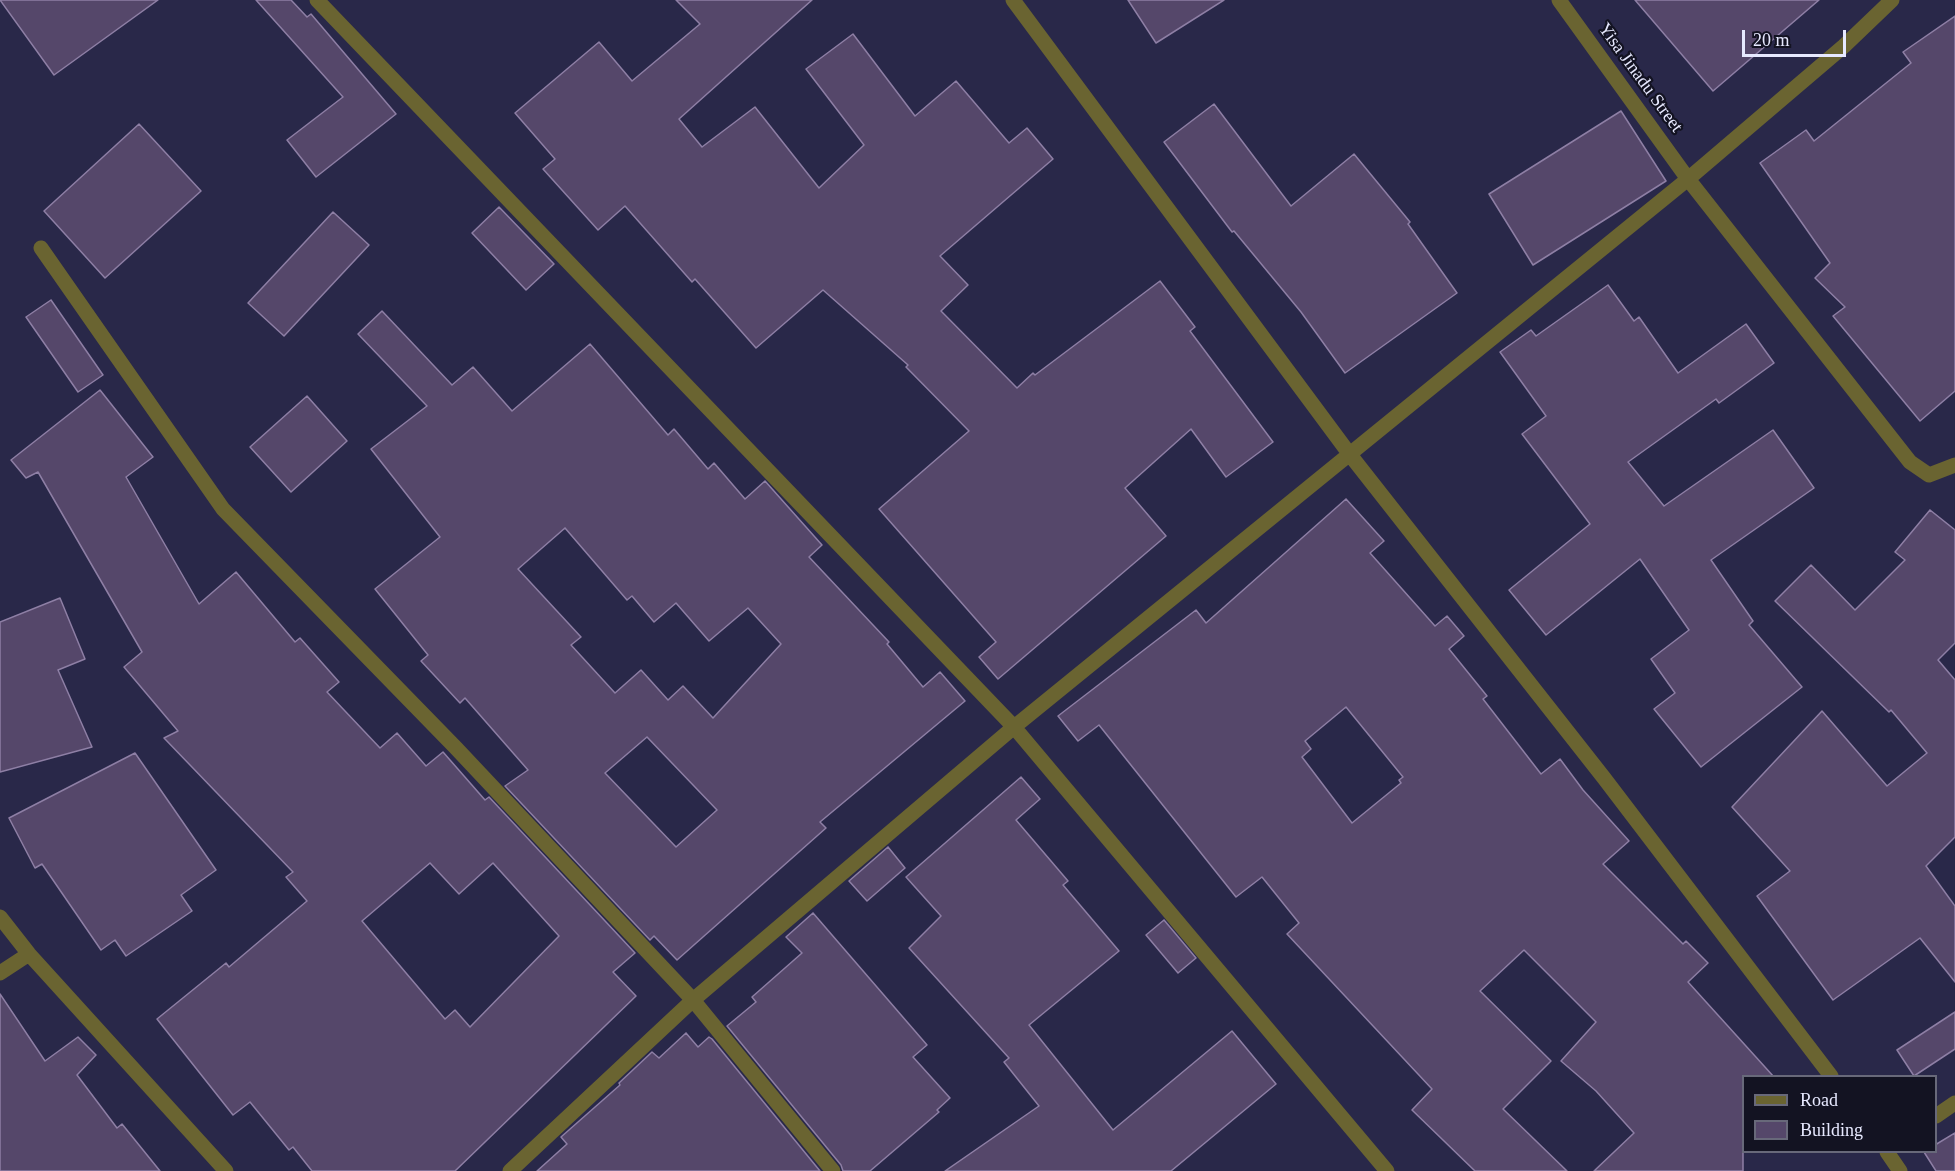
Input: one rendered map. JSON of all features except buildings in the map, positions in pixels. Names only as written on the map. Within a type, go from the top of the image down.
[{"type":"street","points":[[317,0],[1014,727],[1387,1171]]},
{"type":"street","points":[[1013,0],[1351,456],[1604,778],[1829,1075]]},
{"type":"street","name":"Yisa Jinadu Street","points":[[1559,0],[1688,179],[1910,462],[1929,475],[1955,465]]},
{"type":"street","points":[[510,1171],[693,1000],[1014,727],[1351,456],[1688,179],[1844,46],[1892,0]]},
{"type":"street","points":[[41,248],[224,509],[456,748],[693,1000],[832,1171]]},
{"type":"street","points":[[0,917],[29,954],[226,1171]]},
{"type":"street","points":[[0,974],[29,954]]},
{"type":"street","points":[[1937,1115],[1955,1103]]},
{"type":"street","points":[[1888,1153],[1900,1171]]}]
